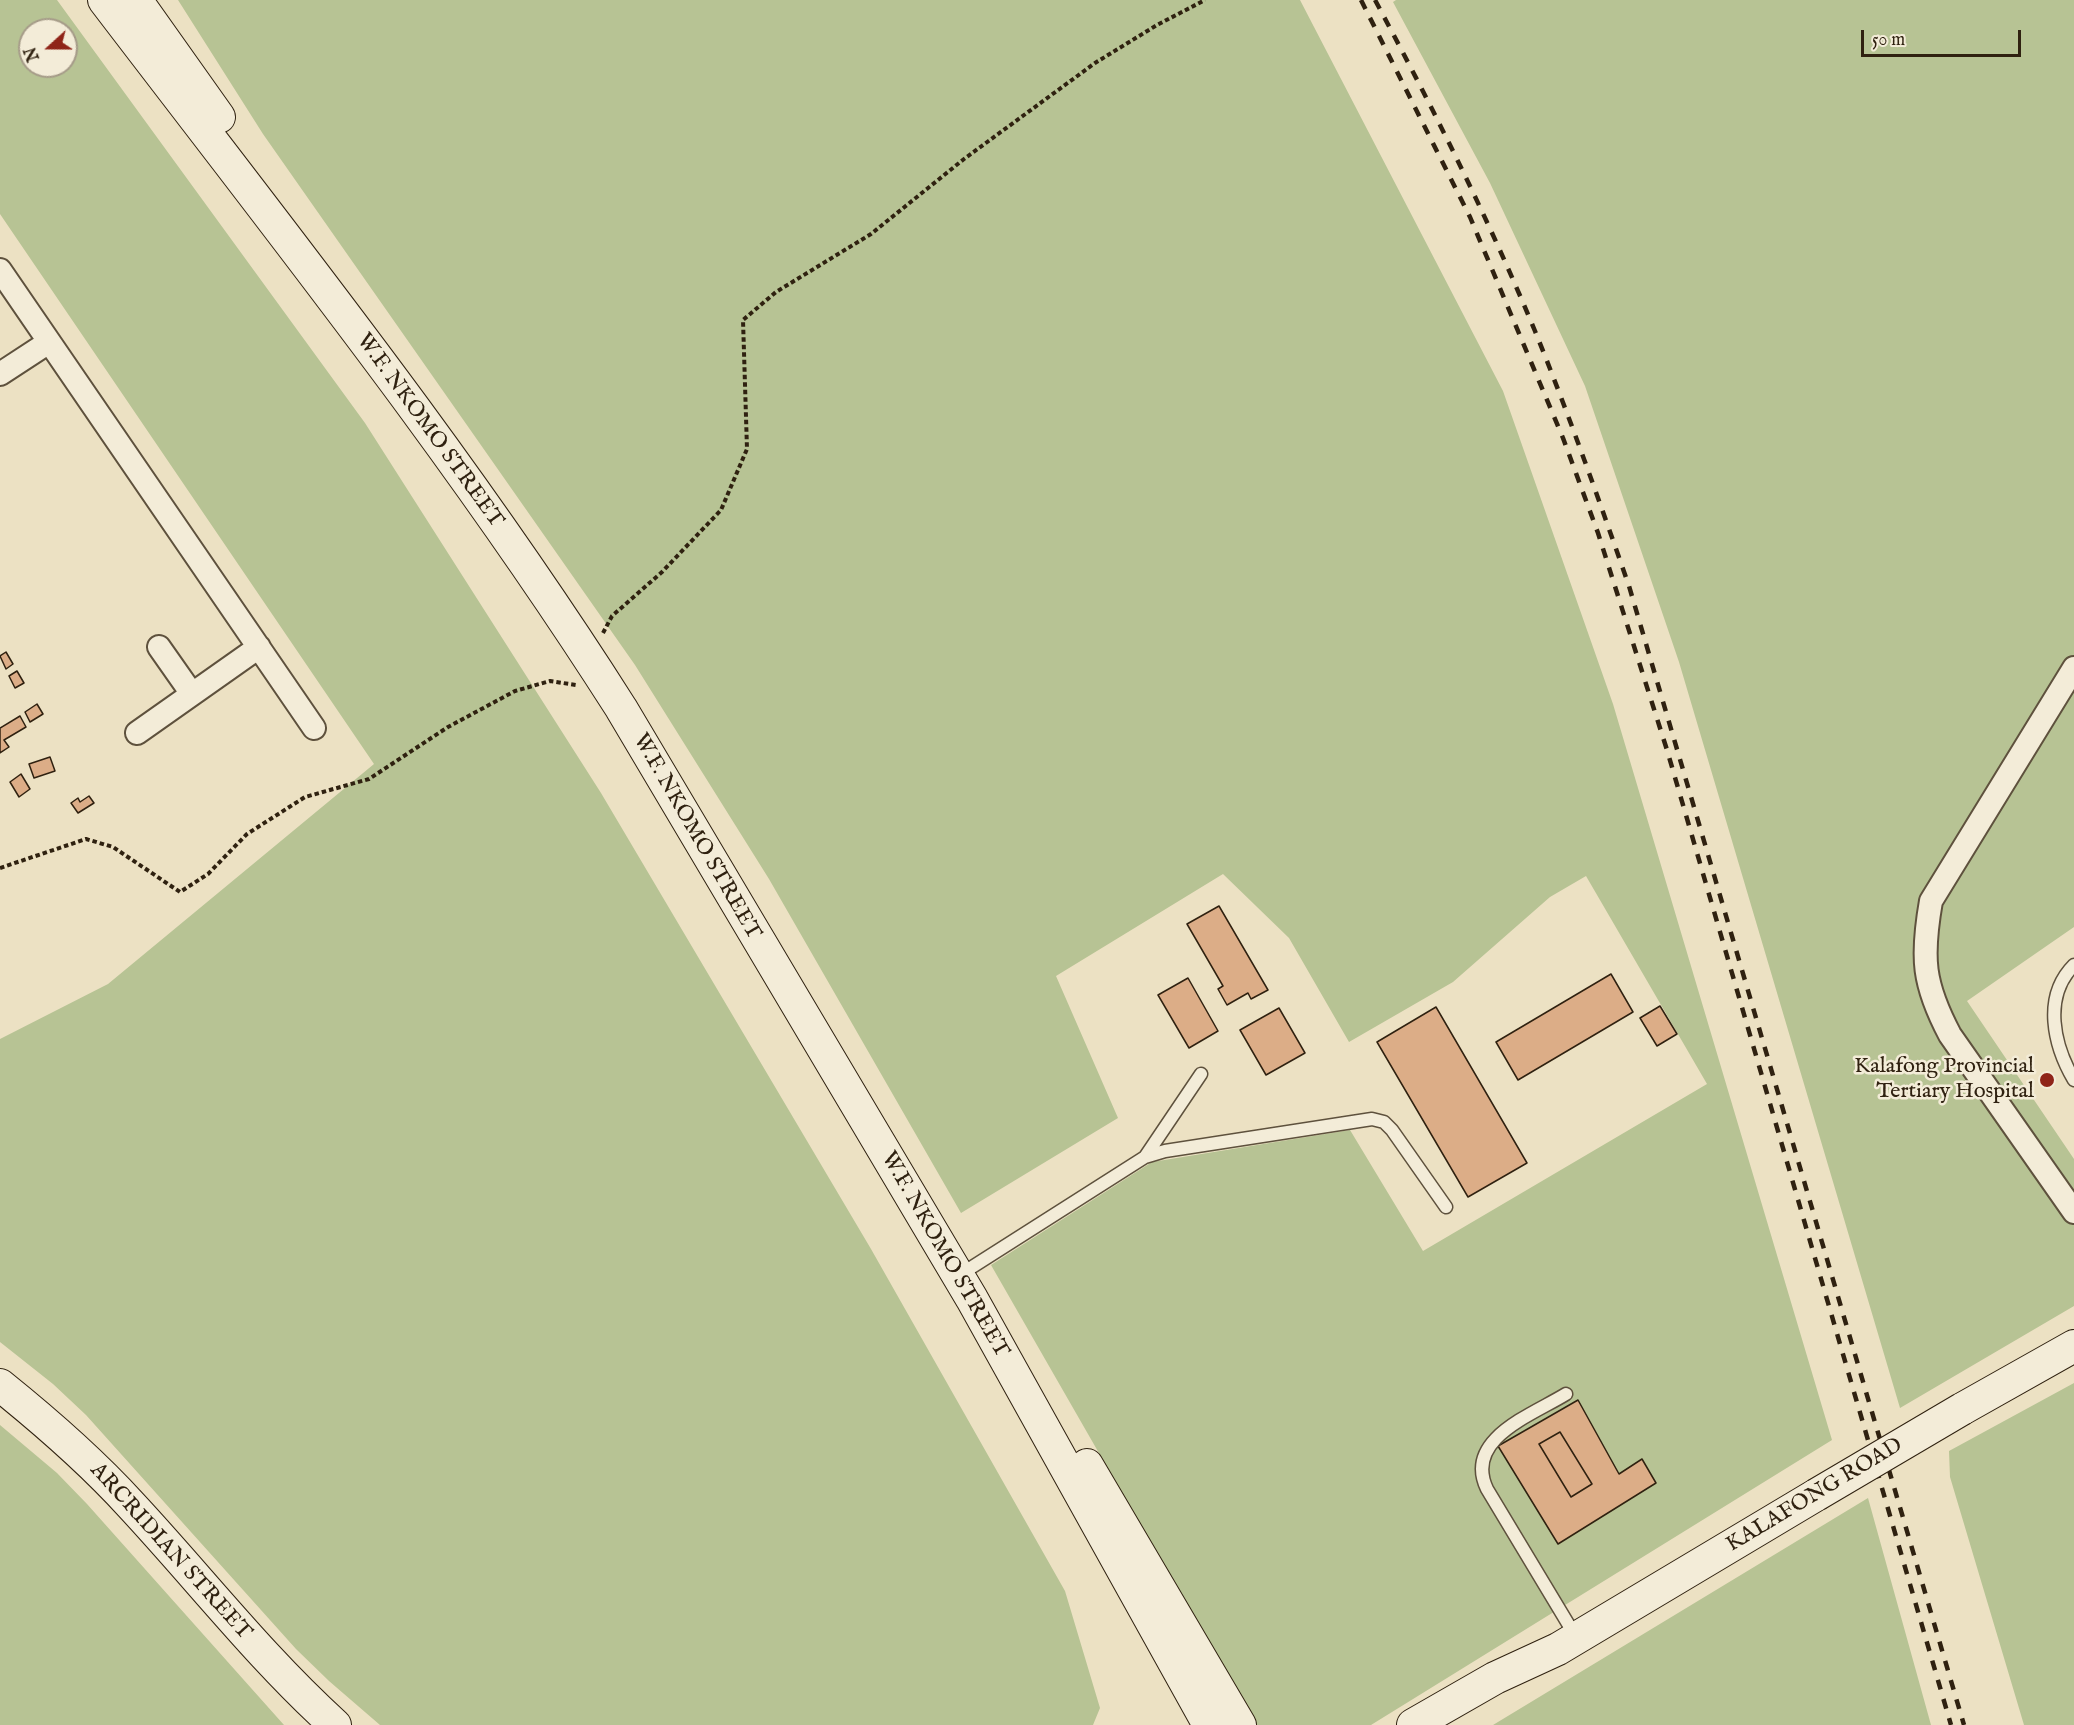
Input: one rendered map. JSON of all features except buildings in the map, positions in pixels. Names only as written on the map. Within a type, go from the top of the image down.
[{"type":"main road","name":"W.F. NKOMO STREET","points":[[104,0],[316,275],[546,593],[603,681],[1240,1725]]},
{"type":"main road","name":"W.F. NKOMO STREET","points":[[136,0],[278,200],[492,492],[595,646],[965,1274],[1209,1725]]},
{"type":"main road","name":"KALAFONG ROAD","points":[[1413,1725],[1495,1678],[1567,1643],[1962,1409],[2074,1346]]},
{"type":"main road","name":"ARCRIDIAN STREET","points":[[0,1385],[62,1436],[131,1504],[294,1688],[335,1725]]},
{"type":"main road","name":"KALAFONG ROAD","points":[[1450,1725],[1506,1691],[1567,1643]]},
{"type":"main road","points":[[1183,1679],[1185,1725]]},
{"type":"street","points":[[0,270],[314,728]]},
{"type":"street","points":[[0,374],[49,342]]},
{"type":"street","points":[[159,647],[192,694]]},
{"type":"street","points":[[137,733],[259,647]]},
{"type":"street","points":[[2074,668],[1931,902],[1924,940],[1926,976],[1934,1005],[1950,1035],[2074,1212]]},
{"type":"lane","points":[[2074,965],[2056,996],[2054,1027],[2067,1067],[2074,1080]]},
{"type":"lane","points":[[1145,1157],[1201,1074]]},
{"type":"lane","points":[[965,1274],[1145,1157],[1165,1151],[1372,1119],[1384,1122],[1392,1130],[1446,1207]]},
{"type":"lane","points":[[1566,1394],[1491,1442],[1483,1454],[1481,1473],[1486,1489],[1567,1643]]},
{"type":"path","points":[[595,646],[612,616],[662,572],[722,510],[747,449],[743,320],[776,292],[871,234],[964,159],[1095,63],[1157,25],[1205,0]]},
{"type":"path","points":[[0,868],[86,839],[113,847],[180,892],[208,874],[247,834],[305,797],[369,779],[448,727],[515,691],[550,681],[579,685],[603,681]]},
{"type":"green space","points":[[0,0],[57,0],[70,18],[18,18],[18,78],[78,78],[78,29],[365,423],[601,793],[871,1249],[1065,1591],[1100,1708],[1093,1725],[380,1725],[296,1649],[86,1415],[53,1384],[0,1342],[0,1039],[108,984],[374,764],[0,214]]},
{"type":"green space","points":[[178,0],[1300,0],[1503,391],[1613,704],[1832,1440],[1371,1725],[1255,1725],[991,1265],[1152,1162],[1350,1130],[1423,1251],[1707,1084],[1586,876],[1550,897],[1453,982],[1349,1042],[1289,938],[1223,874],[1056,976],[1118,1118],[961,1213],[769,879],[635,665],[263,134]]},
{"type":"green space","points":[[1396,0],[2074,0],[2074,927],[1967,1001],[2074,1159],[2074,1306],[1900,1408],[1679,662],[1585,386],[1490,183],[1393,2]]},
{"type":"green space","points":[[2074,1383],[2074,1725],[2024,1725],[1950,1477],[1949,1451]]},
{"type":"green space","points":[[0,1425],[57,1473],[87,1504],[284,1725],[0,1725]]},
{"type":"green space","points":[[1868,1498],[1931,1725],[1493,1725]]},
{"type":"railway","points":[[1361,0],[1470,217],[1563,438],[1598,533],[1667,750],[1951,1725]]},
{"type":"railway","points":[[1375,0],[1459,164],[1517,289],[1572,426],[1629,586],[1964,1725]]},
{"type":"place","name":"Kalafong Provincial Tertiary Hospital","points":[[2047,1080]]}]
